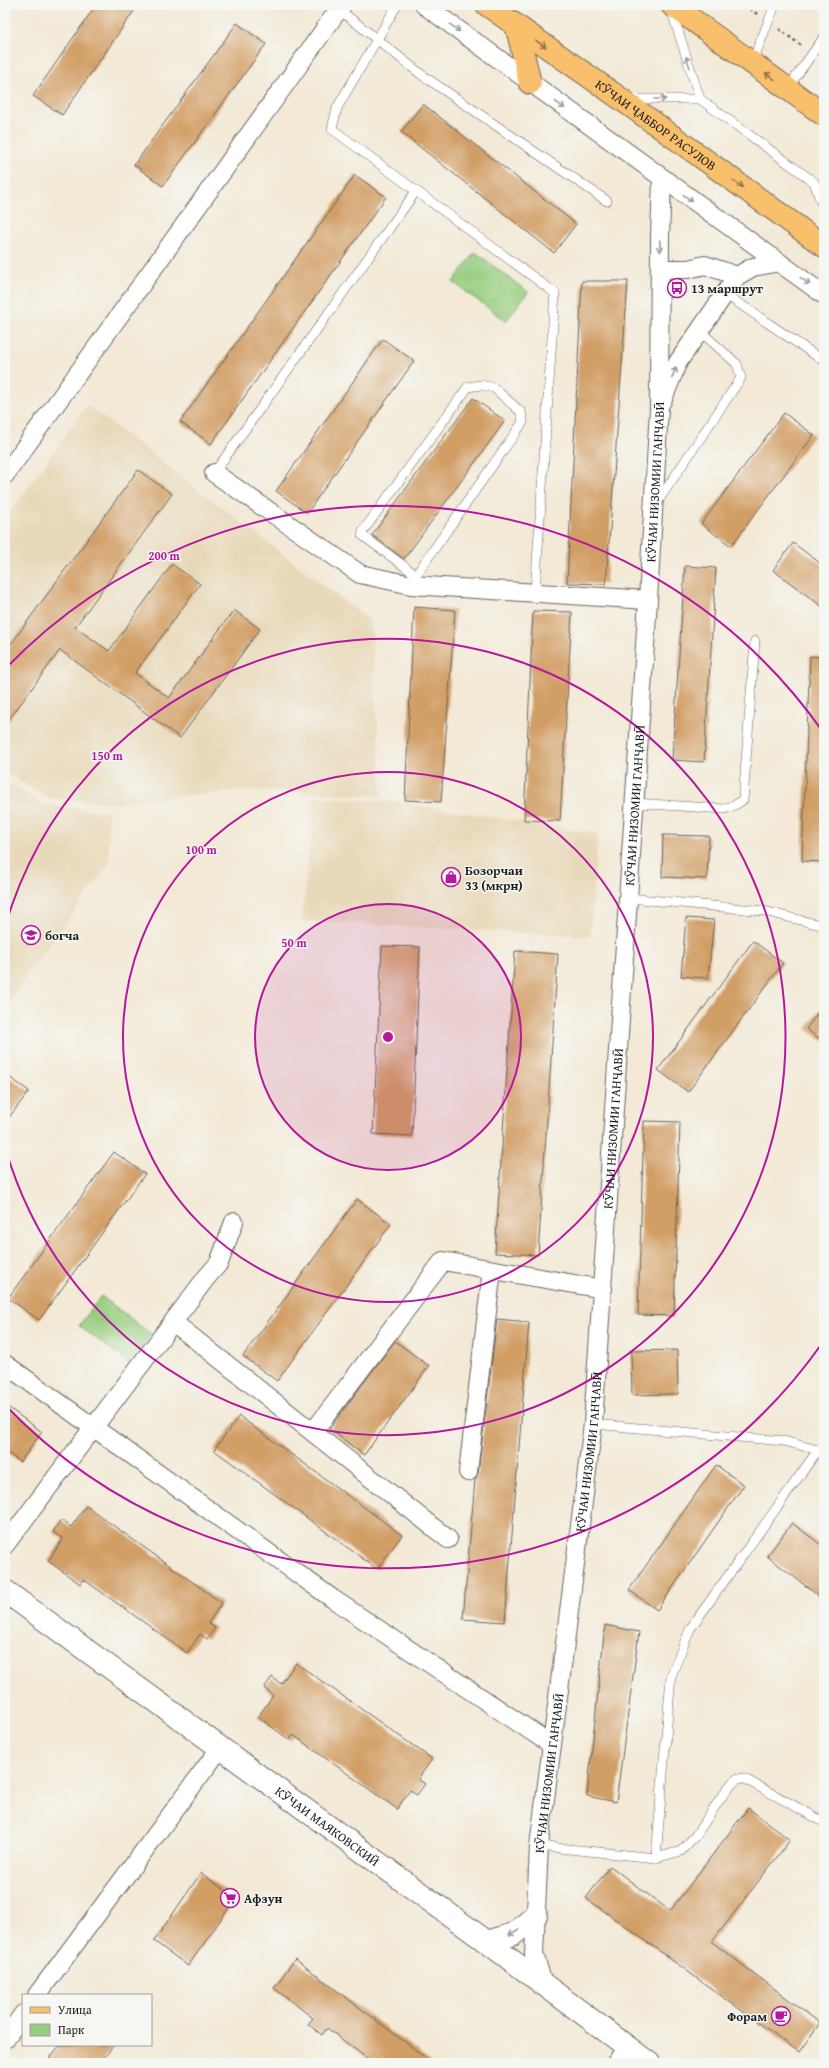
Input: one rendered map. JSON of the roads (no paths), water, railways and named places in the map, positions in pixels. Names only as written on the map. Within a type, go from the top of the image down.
[{"type":"main road","name":"КӮЧАИ ҶАББОР РАСУЛОВ","points":[[487,5],[517,28],[621,99],[824,246]]},
{"type":"main road","points":[[671,5],[824,115]]},
{"type":"main road","points":[[517,28],[530,83]]},
{"type":"street","points":[[424,5],[824,295]]},
{"type":"street","points":[[5,475],[338,6]]},
{"type":"street","name":"КӮЧАИ НИЗОМИИ ГАНҶАВӢ","points":[[543,1983],[534,1954],[539,1846],[593,1424],[629,898],[659,409],[660,237],[662,179]]},
{"type":"street","points":[[659,409],[678,362],[737,276],[753,267],[779,262]]},
{"type":"street","points":[[661,269],[688,269],[705,265],[737,276]]},
{"type":"street","points":[[214,473],[360,574],[535,593],[648,600]]},
{"type":"street","points":[[5,1545],[219,1263],[234,1222]]},
{"type":"street","points":[[313,1432],[443,1261],[603,1289]]},
{"type":"street","points":[[468,1472],[492,1270]]},
{"type":"street","points":[[173,1322],[448,1539]]},
{"type":"street","points":[[5,1364],[333,1599],[552,1745]]},
{"type":"street","name":"КӮЧАИ МАЯКОВСКИЙ","points":[[5,1591],[543,1983],[621,2055],[649,2063]]},
{"type":"street","points":[[38,1994],[221,1747]]},
{"type":"street","points":[[487,1942],[514,1934],[536,1915]]},
{"type":"street","points":[[5,2039],[22,2015]]},
{"type":"lane","points":[[397,5],[336,108],[332,129],[555,293],[535,593]]},
{"type":"lane","points":[[671,5],[700,99]]},
{"type":"lane","points":[[752,63],[775,5]]},
{"type":"lane","points":[[338,6],[376,39],[422,75],[606,201]]},
{"type":"lane","points":[[788,88],[824,37]]},
{"type":"lane","points":[[621,99],[700,99],[814,182],[824,210]]},
{"type":"lane","points":[[814,182],[824,182]]},
{"type":"lane","points":[[214,473],[416,191]]},
{"type":"lane","points":[[725,294],[824,361]]},
{"type":"lane","points":[[654,507],[741,378],[737,364],[700,331]]},
{"type":"lane","points":[[481,385],[494,388],[521,412],[523,422],[413,580],[362,535],[363,531],[468,387],[481,385]]},
{"type":"lane","points":[[635,803],[724,809],[743,800],[754,642]]},
{"type":"lane","points":[[629,898],[764,911],[824,926]]},
{"type":"lane","points":[[593,1424],[784,1441],[821,1452],[690,1629],[671,1676],[656,1858]]},
{"type":"lane","points":[[539,1846],[656,1858],[681,1851],[696,1835],[727,1789],[738,1778],[745,1779],[824,1822]]},
{"type":"place","name":"13 маршрут","points":[[677,288]]},
{"type":"place","name":"Бозорчаи 33 (мкрн)","points":[[451,877]]},
{"type":"place","name":"богча","points":[[31,935]]},
{"type":"place","name":"Афзун","points":[[230,1898]]},
{"type":"place","name":"Форам","points":[[781,2016]]}]
